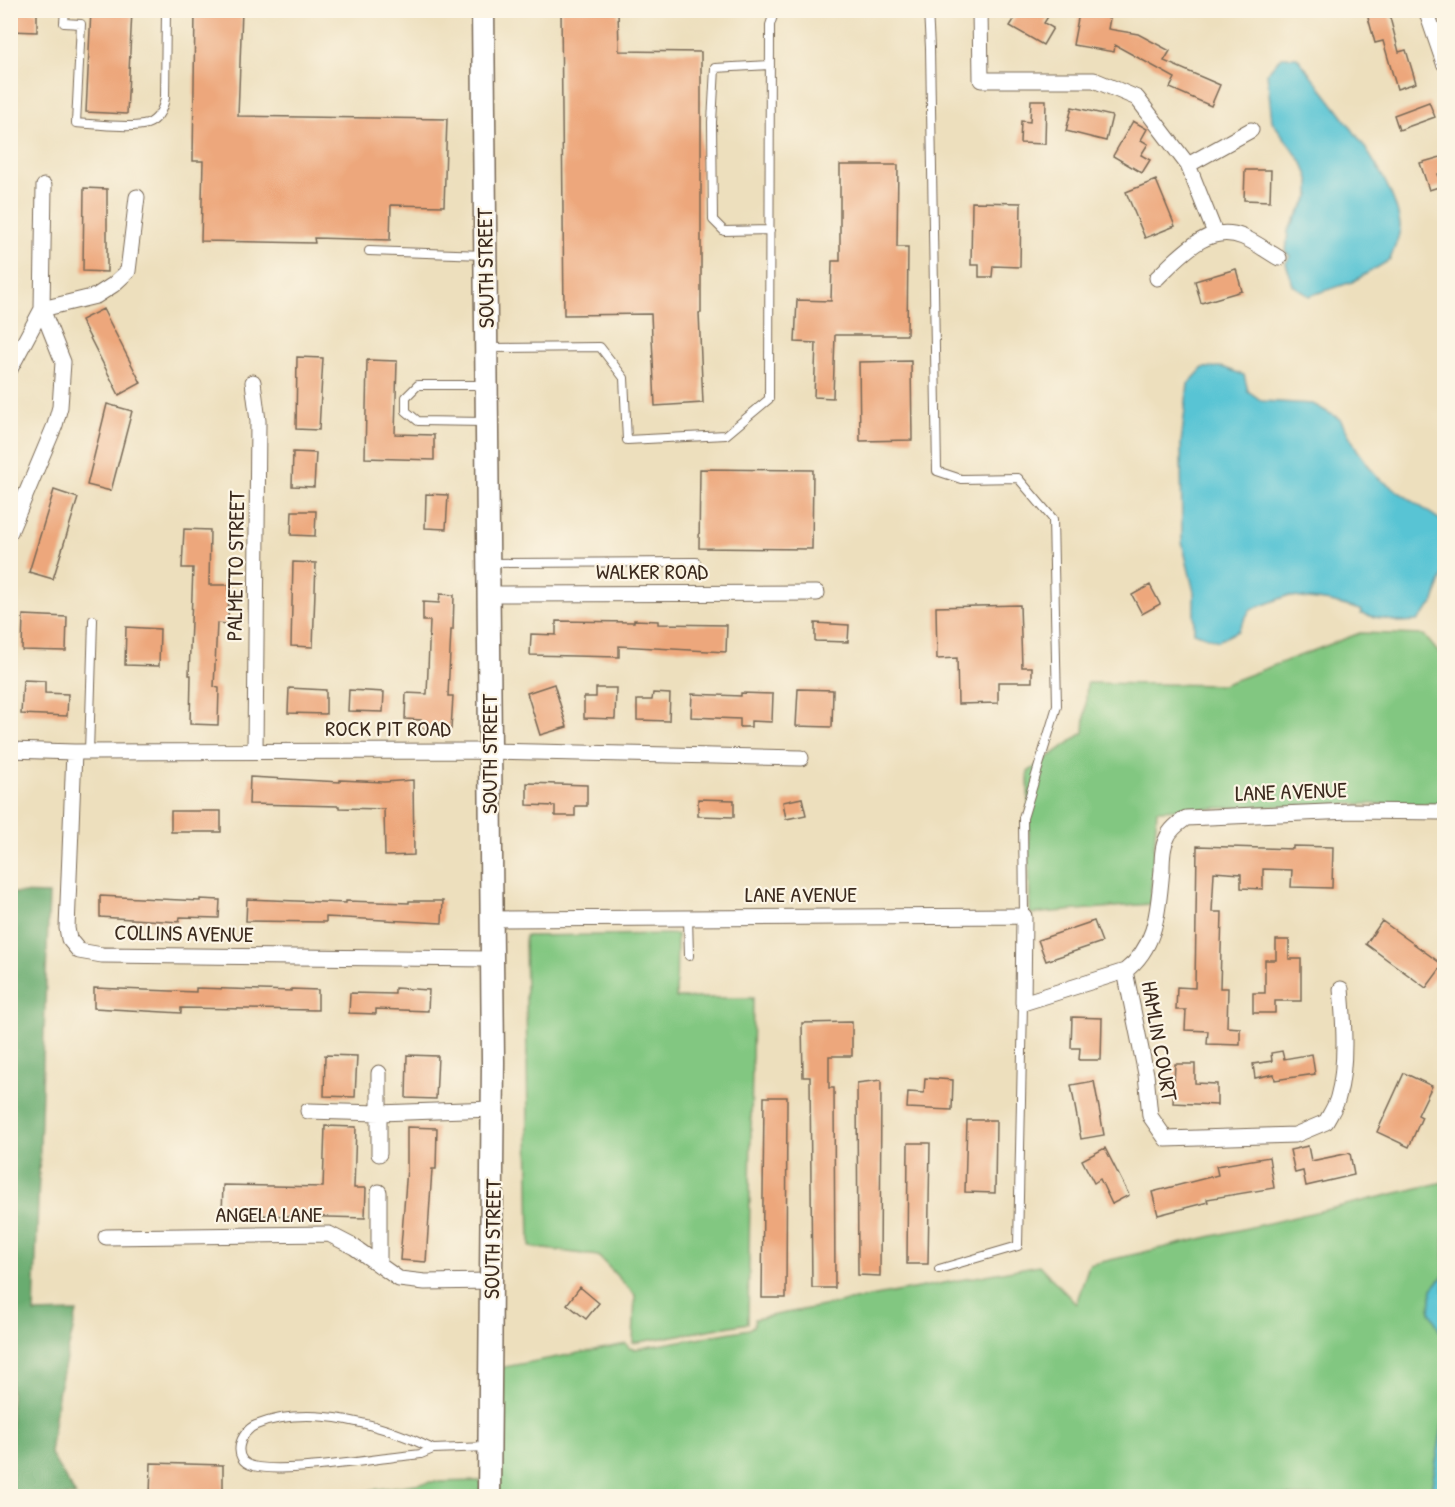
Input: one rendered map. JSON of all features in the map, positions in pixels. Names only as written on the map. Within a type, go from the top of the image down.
[{"type":"main road","name":"SOUTH STREET","points":[[483,10],[493,1109],[489,1497]]},
{"type":"street","points":[[980,10],[981,80],[1094,80],[1137,98],[1188,165],[1215,233]]},
{"type":"street","points":[[1426,10],[1444,63]]},
{"type":"street","points":[[1188,165],[1251,129]]},
{"type":"street","points":[[10,532],[55,426],[60,407],[63,362],[42,309],[44,186]]},
{"type":"street","points":[[10,369],[42,309],[96,296],[114,285],[128,271],[136,196]]},
{"type":"street","points":[[1157,278],[1187,248],[1215,233],[1242,236],[1279,258]]},
{"type":"street","name":"PALMETTO STREET","points":[[253,382],[258,421],[255,751]]},
{"type":"street","name":"WALKER ROAD","points":[[488,594],[817,593]]},
{"type":"street","name":"ROCK PIT ROAD","points":[[10,750],[81,752],[489,750],[801,758]]},
{"type":"street","name":"COLLINS AVENUE","points":[[81,752],[67,928],[69,939],[79,951],[102,955],[491,959]]},
{"type":"street","name":"LANE AVENUE","points":[[1125,970],[1135,963],[1143,952],[1158,919],[1162,857],[1167,836],[1186,819],[1350,811],[1444,812]]},
{"type":"street","name":"LANE AVENUE","points":[[491,919],[1024,916]]},
{"type":"street","points":[[1024,916],[1023,1003],[1125,970]]},
{"type":"street","name":"HAMLIN COURT","points":[[1125,970],[1146,1074],[1150,1116],[1166,1139],[1295,1135],[1326,1122],[1338,1097],[1342,1069],[1344,1024],[1341,989]]},
{"type":"street","points":[[379,1073],[379,1154]]},
{"type":"street","points":[[308,1111],[379,1113],[493,1109]]},
{"type":"street","points":[[379,1192],[380,1265]]},
{"type":"street","name":"ANGELA LANE","points":[[106,1238],[328,1234],[354,1247],[399,1279],[425,1282],[491,1281]]},
{"type":"lane","points":[[65,10],[64,23],[81,24],[76,123],[129,125],[146,124],[155,119],[163,108],[166,10]]},
{"type":"lane","points":[[486,348],[600,347],[624,378],[627,440],[726,435],[769,399],[770,26],[775,10]]},
{"type":"lane","points":[[928,10],[931,56],[937,471],[961,479],[1018,478],[1053,519],[1058,706],[1023,818],[1024,916]]},
{"type":"lane","points":[[770,65],[715,68],[712,122],[713,220],[724,231],[770,230]]},
{"type":"lane","points":[[369,251],[485,255]]},
{"type":"lane","points":[[486,385],[418,385],[406,397],[405,411],[417,421],[486,422]]},
{"type":"lane","points":[[488,563],[696,562]]},
{"type":"lane","points":[[81,752],[93,620]]},
{"type":"lane","points":[[688,917],[689,956]]},
{"type":"lane","points":[[939,1269],[1018,1246],[1023,1003]]},
{"type":"lane","points":[[433,1449],[356,1421],[304,1417],[282,1419],[250,1428],[242,1436],[239,1449],[241,1457],[251,1466],[278,1468],[323,1466],[412,1455],[433,1449],[490,1448]]},
{"type":"green space","points":[[1360,633],[1424,635],[1444,656],[1444,804],[1350,804],[1157,810],[1150,904],[1030,914],[1028,772],[1084,732],[1087,683],[1222,685]]},
{"type":"green space","points":[[11,893],[49,894],[34,1313],[77,1312],[59,1389],[50,1453],[76,1496],[11,1496]]},
{"type":"green space","points":[[677,934],[676,998],[753,998],[748,1323],[633,1343],[635,1295],[598,1256],[530,1247],[525,936]]},
{"type":"green space","points":[[1444,1182],[1444,1275],[1432,1289],[1430,1310],[1444,1340],[1444,1417],[1430,1496],[498,1496],[499,1368],[626,1344],[629,1348],[635,1349],[749,1329],[754,1325],[755,1319],[1039,1265],[1076,1304],[1089,1265]]},
{"type":"green space","points":[[481,1481],[481,1496],[330,1496],[430,1482]]},
{"type":"water","points":[[1281,57],[1297,57],[1358,137],[1386,183],[1400,225],[1390,260],[1352,282],[1309,296],[1293,285],[1286,263],[1290,256],[1286,253],[1288,231],[1310,195],[1310,182],[1304,165],[1272,121],[1267,73]]},
{"type":"water","points":[[1222,367],[1244,375],[1248,391],[1262,401],[1313,404],[1340,419],[1358,451],[1377,477],[1443,522],[1444,571],[1433,604],[1417,621],[1398,622],[1361,614],[1361,610],[1331,602],[1287,596],[1250,610],[1238,631],[1218,641],[1194,632],[1194,592],[1182,542],[1181,443],[1188,384],[1203,368]]},
{"type":"water","points":[[1444,1275],[1444,1340],[1430,1311],[1432,1289]]},
{"type":"water","points":[[1444,1417],[1444,1496],[1430,1496]]},
{"type":"building","points":[[91,10],[132,10],[127,114],[86,112]]},
{"type":"building","points":[[195,10],[242,10],[238,116],[447,119],[444,206],[391,205],[390,240],[314,238],[315,243],[201,241],[203,161],[193,161]]},
{"type":"building","points":[[561,10],[618,10],[619,51],[701,52],[701,313],[699,313],[703,403],[655,406],[651,314],[564,315]]},
{"type":"building","points":[[1020,10],[1042,10],[1049,15],[1044,23],[1053,28],[1043,45],[1010,26]]},
{"type":"building","points":[[1366,10],[1388,10],[1399,52],[1406,50],[1416,83],[1397,89],[1383,41],[1375,43]]},
{"type":"building","points":[[10,11],[37,12],[37,32],[10,31]]},
{"type":"building","points":[[1079,13],[1110,18],[1108,29],[1138,34],[1170,51],[1164,61],[1220,85],[1211,106],[1170,88],[1175,78],[1115,45],[1114,52],[1073,45]]},
{"type":"building","points":[[1031,100],[1046,100],[1045,144],[1020,143],[1021,121],[1030,122]]},
{"type":"building","points":[[1429,102],[1435,117],[1399,130],[1394,115]]},
{"type":"building","points":[[1072,107],[1112,116],[1106,141],[1066,131]]},
{"type":"building","points":[[1133,121],[1147,129],[1141,140],[1148,144],[1141,155],[1150,160],[1142,173],[1113,156]]},
{"type":"building","points":[[1444,156],[1444,172],[1438,174],[1442,186],[1429,190],[1420,163]]},
{"type":"building","points":[[840,165],[898,165],[897,247],[908,247],[907,335],[835,335],[833,398],[814,397],[816,343],[795,342],[797,300],[831,301],[832,261],[840,261]]},
{"type":"building","points":[[1245,170],[1271,170],[1270,201],[1244,200]]},
{"type":"building","points":[[1156,180],[1175,226],[1145,238],[1126,192]]},
{"type":"building","points":[[84,188],[107,189],[107,272],[83,271]]},
{"type":"building","points":[[972,202],[1021,203],[1020,267],[993,266],[992,277],[979,277],[979,265],[971,265]]},
{"type":"building","points":[[1236,269],[1242,291],[1201,303],[1195,281]]},
{"type":"building","points":[[103,309],[141,383],[119,395],[81,320]]},
{"type":"building","points":[[297,357],[323,358],[319,430],[296,429]]},
{"type":"building","points":[[367,360],[397,361],[395,434],[434,435],[434,460],[365,458]]},
{"type":"building","points":[[911,361],[912,440],[860,441],[859,362]]},
{"type":"building","points":[[107,404],[132,411],[111,491],[87,485]]},
{"type":"building","points":[[293,452],[316,453],[314,487],[292,486]]},
{"type":"building","points":[[700,469],[813,470],[812,549],[699,548]]},
{"type":"building","points":[[54,490],[78,498],[53,579],[29,572]]},
{"type":"building","points":[[426,494],[448,495],[446,529],[425,528]]},
{"type":"building","points":[[292,511],[316,511],[315,536],[291,535]]},
{"type":"building","points":[[184,529],[210,530],[209,585],[229,585],[228,624],[217,623],[214,687],[219,688],[218,725],[190,724],[191,675],[189,675],[193,568],[182,568]]},
{"type":"building","points":[[293,562],[316,563],[313,647],[291,646]]},
{"type":"building","points":[[1150,585],[1160,604],[1142,614],[1132,595]]},
{"type":"building","points":[[440,594],[454,595],[448,696],[453,696],[451,729],[420,728],[421,720],[405,719],[406,693],[427,694],[430,621],[423,621],[423,602],[439,603]]},
{"type":"building","points":[[1020,605],[1022,667],[1032,667],[1032,682],[998,682],[998,703],[958,704],[957,658],[937,659],[936,607]]},
{"type":"building","points":[[23,615],[67,617],[66,651],[22,650]]},
{"type":"building","points":[[634,620],[658,621],[658,624],[727,625],[726,652],[619,646],[619,657],[530,655],[531,634],[556,635],[556,621],[634,622]]},
{"type":"building","points":[[815,623],[849,625],[848,642],[815,641]]},
{"type":"building","points":[[126,627],[160,629],[159,666],[125,665]]},
{"type":"building","points":[[23,680],[45,681],[45,693],[68,694],[67,716],[21,714]]},
{"type":"building","points":[[554,684],[567,727],[540,735],[527,693]]},
{"type":"building","points":[[289,688],[326,690],[326,714],[288,713]]},
{"type":"building","points":[[596,688],[616,688],[615,719],[584,718],[584,697],[596,697]]},
{"type":"building","points":[[798,689],[833,690],[832,727],[796,726]]},
{"type":"building","points":[[349,690],[384,692],[383,712],[348,711]]},
{"type":"building","points":[[653,693],[670,694],[669,721],[637,720],[637,700],[652,700]]},
{"type":"building","points":[[741,693],[773,694],[772,722],[751,721],[751,727],[740,727],[740,719],[691,717],[692,694],[741,696]]},
{"type":"building","points":[[250,777],[340,782],[340,780],[384,782],[413,780],[414,855],[385,856],[384,809],[249,804]]},
{"type":"building","points":[[527,783],[587,785],[587,806],[575,806],[575,816],[555,816],[555,806],[527,805]]},
{"type":"building","points":[[802,798],[806,815],[786,819],[783,802]]},
{"type":"building","points":[[698,799],[734,800],[734,817],[698,816]]},
{"type":"building","points":[[171,811],[221,811],[221,832],[171,832]]},
{"type":"building","points":[[1197,846],[1293,849],[1293,846],[1333,847],[1332,888],[1291,887],[1292,870],[1263,869],[1263,889],[1241,888],[1241,874],[1214,872],[1212,912],[1222,912],[1220,988],[1228,988],[1227,1027],[1240,1028],[1240,1045],[1207,1044],[1208,1031],[1185,1030],[1186,1010],[1176,1010],[1177,987],[1195,988]]},
{"type":"building","points":[[100,896],[220,900],[219,918],[180,917],[179,922],[100,917]]},
{"type":"building","points":[[247,899],[346,903],[346,901],[409,903],[409,901],[443,901],[442,923],[326,917],[326,922],[246,921]]},
{"type":"building","points":[[1094,921],[1102,942],[1046,961],[1038,940]]},
{"type":"building","points":[[1382,921],[1443,965],[1426,988],[1366,944]]},
{"type":"building","points":[[1276,940],[1289,940],[1289,959],[1301,959],[1301,1001],[1275,1001],[1275,1013],[1253,1013],[1253,993],[1265,993],[1265,960],[1276,960]]},
{"type":"building","points":[[94,988],[196,992],[196,988],[318,990],[318,1010],[181,1008],[181,1013],[94,1008]]},
{"type":"building","points":[[395,988],[429,990],[428,1011],[376,1009],[376,1014],[349,1013],[350,993],[395,994]]},
{"type":"building","points":[[1072,1017],[1102,1018],[1101,1060],[1079,1060],[1080,1048],[1071,1048]]},
{"type":"building","points":[[852,1022],[852,1056],[829,1056],[829,1088],[834,1088],[835,1288],[812,1288],[810,1077],[803,1077],[802,1023]]},
{"type":"building","points":[[1282,1051],[1284,1059],[1312,1054],[1315,1074],[1275,1080],[1274,1074],[1255,1078],[1253,1064],[1272,1061],[1271,1053]]},
{"type":"building","points":[[325,1055],[357,1056],[355,1097],[324,1096]]},
{"type":"building","points":[[407,1055],[438,1056],[436,1099],[406,1098]]},
{"type":"building","points":[[1175,1064],[1195,1064],[1195,1083],[1217,1084],[1217,1105],[1173,1103]]},
{"type":"building","points":[[1404,1073],[1432,1086],[1418,1115],[1422,1117],[1409,1147],[1377,1132]]},
{"type":"building","points":[[925,1078],[953,1080],[952,1110],[907,1108],[908,1092],[924,1093]]},
{"type":"building","points":[[881,1080],[880,1276],[858,1275],[857,1083]]},
{"type":"building","points":[[1094,1081],[1104,1135],[1081,1139],[1071,1085]]},
{"type":"building","points":[[764,1097],[787,1097],[786,1298],[762,1298]]},
{"type":"building","points":[[967,1120],[996,1120],[995,1193],[965,1192]]},
{"type":"building","points":[[325,1126],[356,1127],[354,1188],[366,1188],[365,1218],[222,1214],[223,1185],[323,1187]]},
{"type":"building","points":[[407,1127],[437,1128],[436,1169],[432,1169],[426,1262],[400,1260],[407,1168]]},
{"type":"building","points":[[908,1143],[930,1143],[928,1264],[907,1264]]},
{"type":"building","points":[[1308,1146],[1311,1161],[1350,1153],[1354,1175],[1306,1186],[1303,1171],[1295,1173],[1290,1150]]},
{"type":"building","points":[[1105,1148],[1129,1195],[1112,1204],[1100,1179],[1094,1183],[1082,1160]]},
{"type":"building","points":[[1269,1157],[1274,1188],[1207,1199],[1208,1202],[1158,1215],[1152,1192],[1218,1175],[1216,1166]]},
{"type":"building","points":[[580,1287],[599,1303],[586,1319],[567,1304]]},
{"type":"building","points":[[151,1463],[223,1465],[223,1497],[150,1496]]}]
